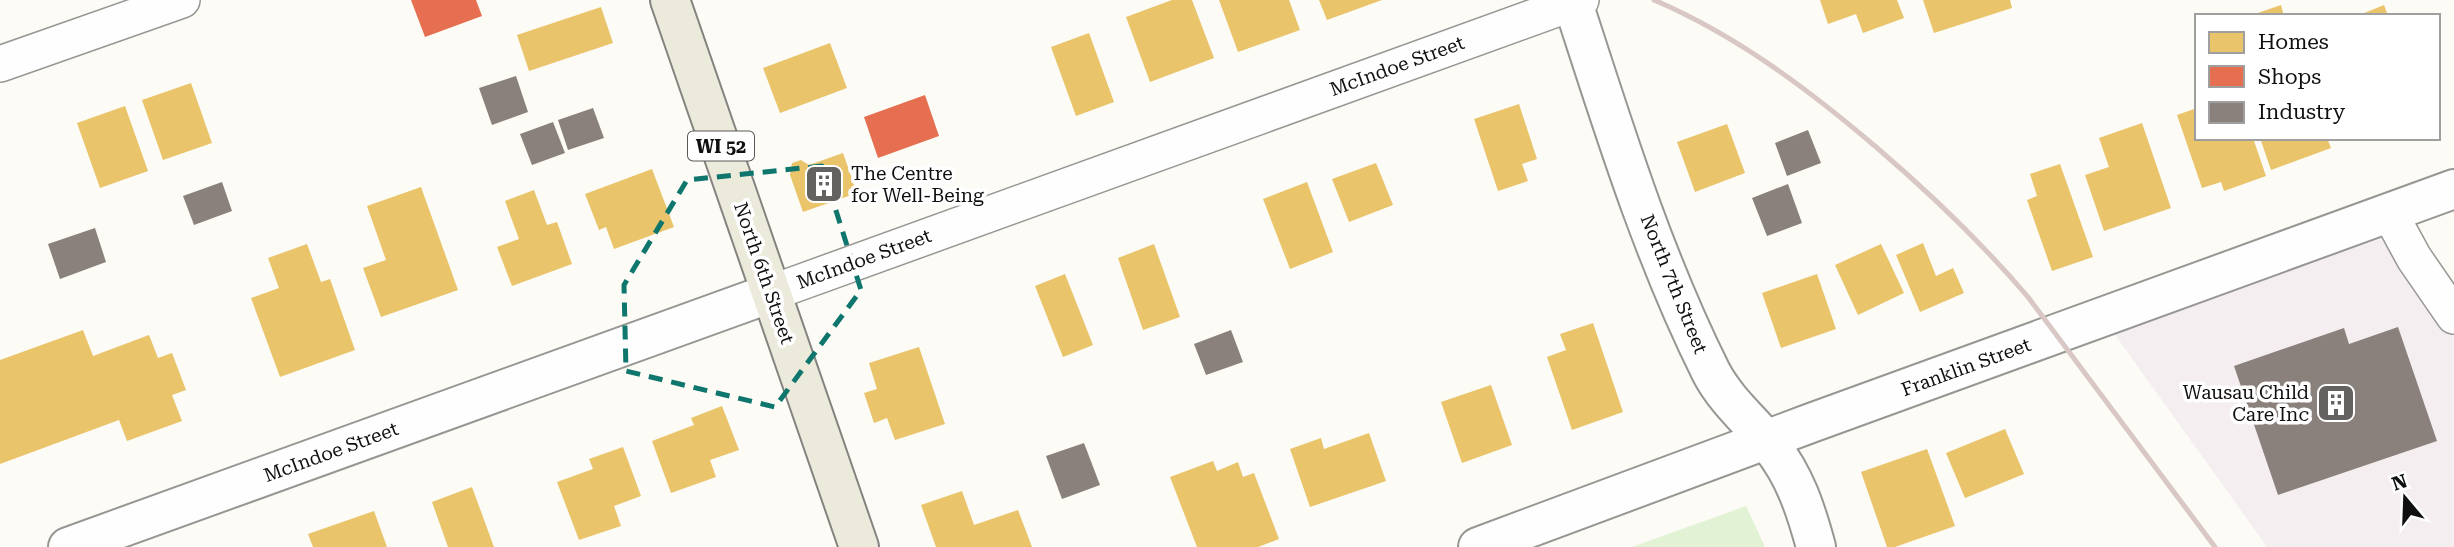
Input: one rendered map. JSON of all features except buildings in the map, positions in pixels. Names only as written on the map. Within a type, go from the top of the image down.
[{"type":"main road","name":"North 6th Street","points":[[670,0],[859,547]]},
{"type":"street","points":[[0,64],[182,0]]},
{"type":"street","name":"McIndoe Street","points":[[68,547],[1575,1]]},
{"type":"street","name":"North 7th Street","points":[[1575,1],[1621,147],[1681,311],[1718,386],[1765,440],[1796,486],[1816,547]]},
{"type":"street","name":"Franklin Street","points":[[1478,547],[2454,189]]},
{"type":"street","points":[[2389,212],[2414,258],[2454,316]]},
{"type":"highlighted area","points":[[822,166],[861,290],[775,407],[626,371],[624,285],[687,180]]},
{"type":"shaded area","points":[[2389,212],[2454,316],[2454,547],[2267,547],[2103,318]]},
{"type":"green space","points":[[1746,506],[1765,547],[1632,547]]},
{"type":"railway","points":[[1654,0],[1714,30],[1797,84],[1876,147],[1955,219],[2028,297],[2215,547]]},
{"type":"place","name":"The Centre for Well-Being","points":[[824,184]]},
{"type":"place","name":"Wausau Child Care Inc","points":[[2336,403]]}]
